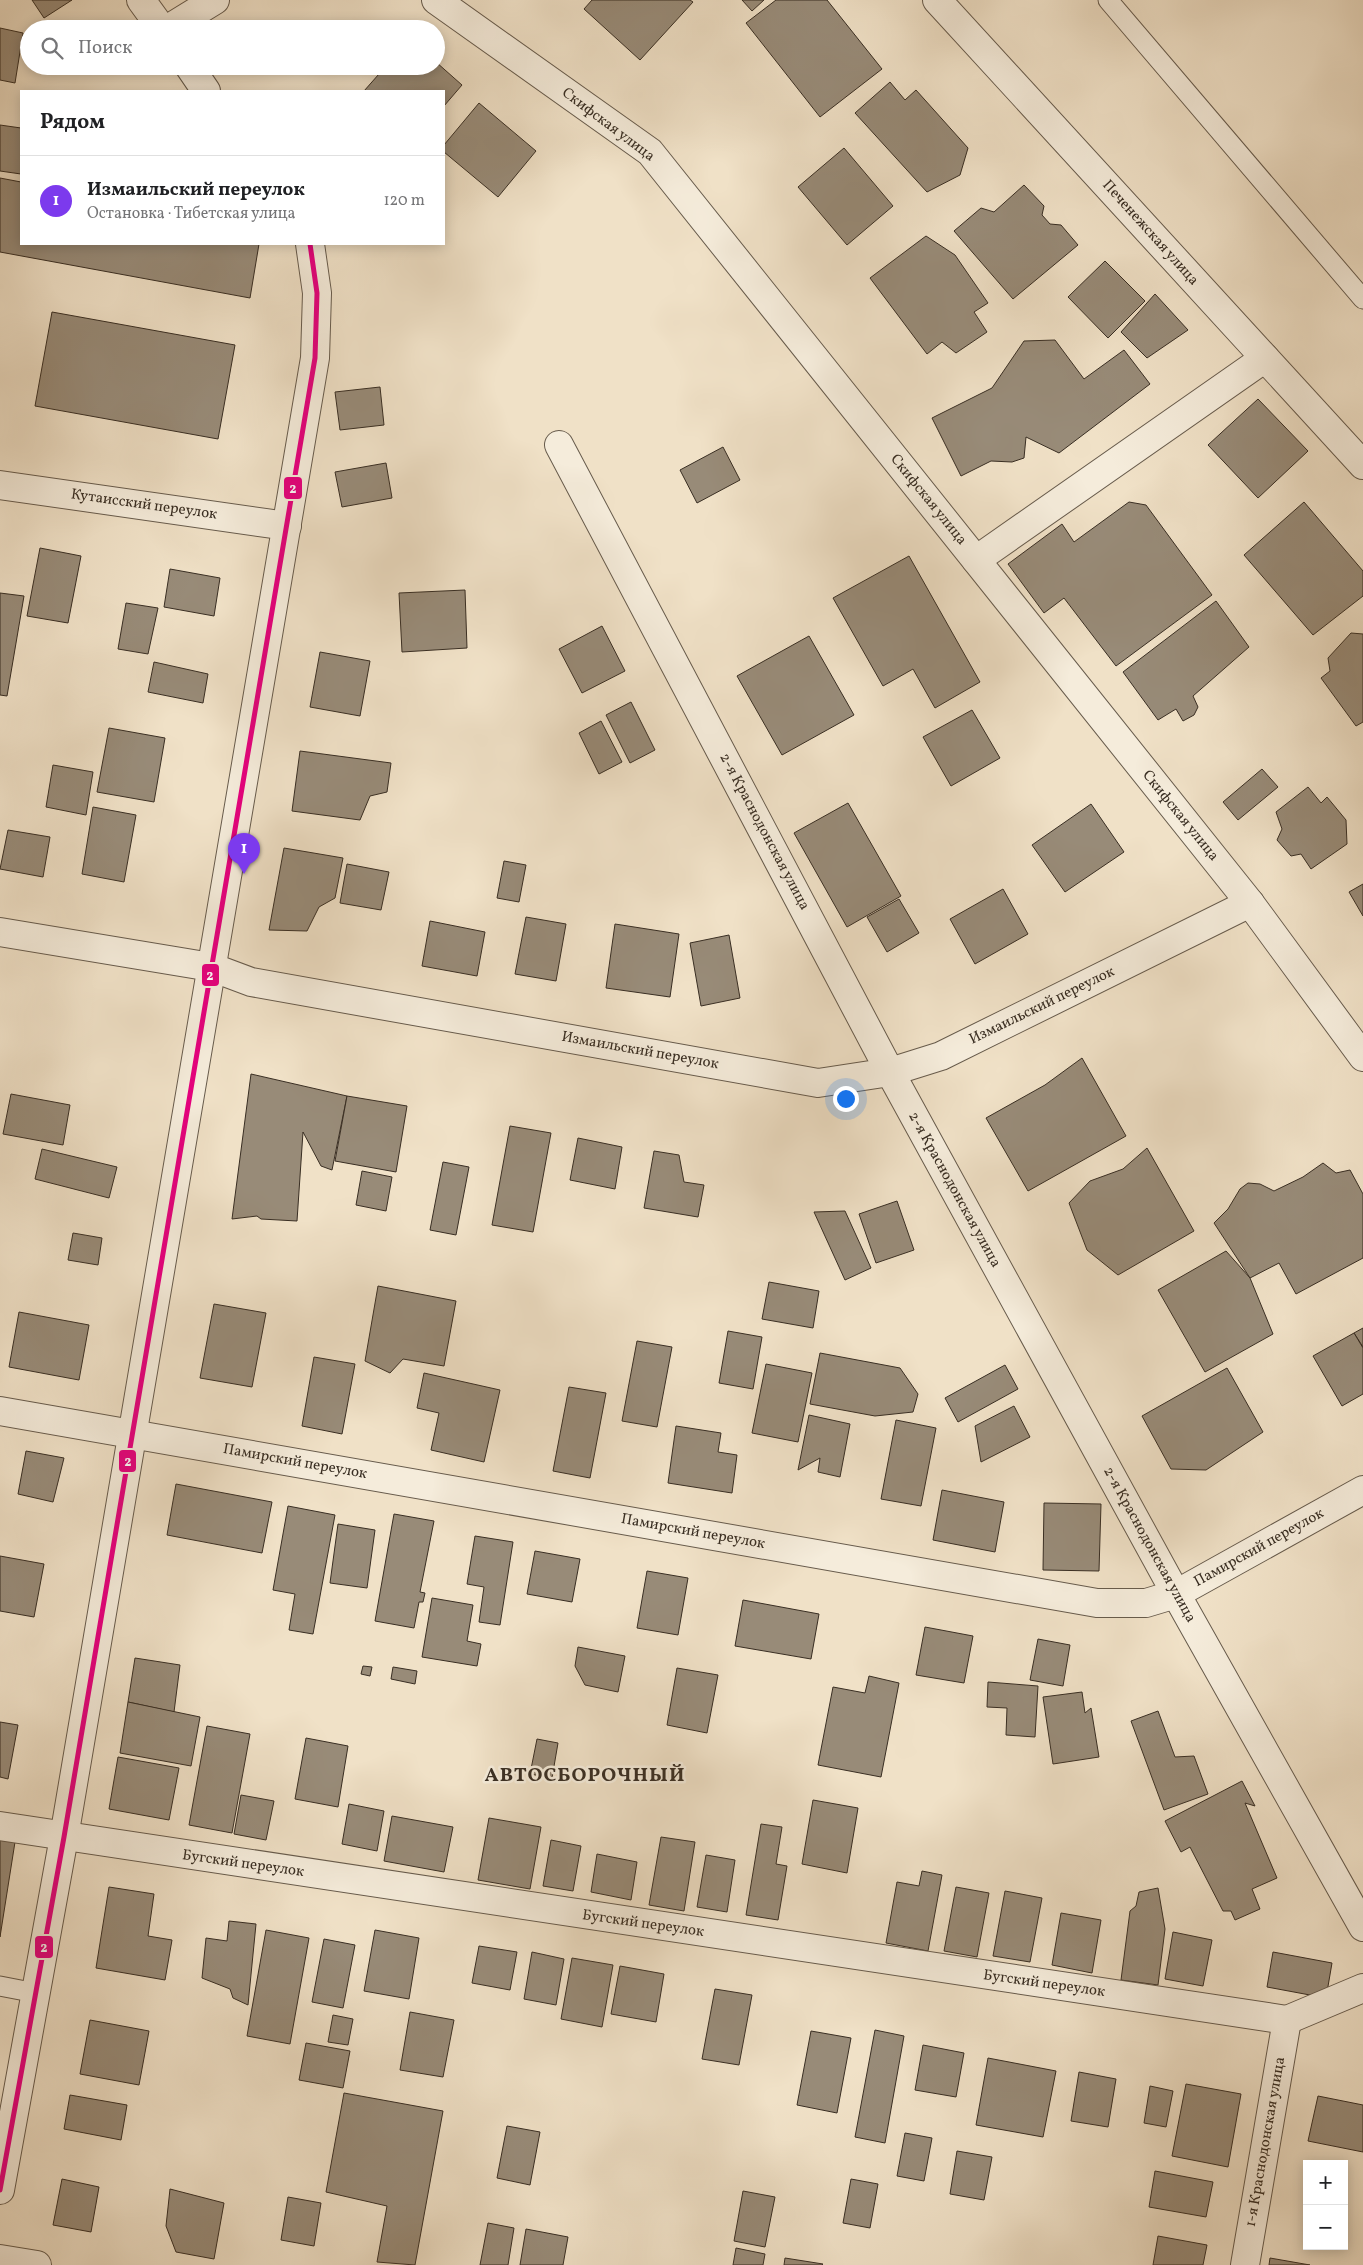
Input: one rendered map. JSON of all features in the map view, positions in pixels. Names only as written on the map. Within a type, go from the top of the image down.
[{"type":"street","points":[[141,0],[155,20]]},
{"type":"street","points":[[183,20],[215,0]]},
{"type":"street","name":"Скифская улица","points":[[436,0],[650,152],[1250,903],[1363,1057]]},
{"type":"street","name":"Печенежская улица","points":[[937,0],[1363,466]]},
{"type":"street","points":[[195,75],[205,90]]},
{"type":"street","points":[[1,2177],[64,1837],[314,358],[317,293],[310,245]]},
{"type":"street","points":[[976,560],[1265,358]]},
{"type":"street","name":"2-я Краснодонская улица","points":[[559,445],[890,1072],[1176,1594],[1363,1927]]},
{"type":"street","name":"Кутаисский переулок","points":[[0,485],[287,526]]},
{"type":"street","name":"Измаильский переулок","points":[[0,932],[211,967],[251,982],[818,1083],[890,1072],[942,1056],[1250,903]]},
{"type":"street","name":"Памирский переулок","points":[[0,1411],[1097,1603],[1146,1603],[1176,1594],[1363,1490]]},
{"type":"street","name":"Бугский переулок","points":[[0,1826],[1287,2020]]},
{"type":"street","points":[[1287,2020],[1363,1988]]},
{"type":"street","name":"1-я Краснодонская улица","points":[[1246,2265],[1287,2020]]},
{"type":"street","points":[[0,2259],[37,2265]]},
{"type":"lane","points":[[1108,0],[1363,299]]},
{"type":"lane","points":[[0,1986],[36,1993]]},
{"type":"building","points":[[32,0],[72,0],[44,18]]},
{"type":"building","points":[[592,0],[690,0],[693,2],[640,60],[584,9]]},
{"type":"building","points":[[742,0],[764,0],[752,11]]},
{"type":"building","points":[[776,0],[827,0],[882,69],[820,117],[746,23]]},
{"type":"building","points":[[0,28],[20,32],[20,52],[15,83],[0,80]]},
{"type":"building","points":[[445,70],[462,85],[445,105],[445,90],[365,90],[378,75],[445,75]]},
{"type":"building","points":[[890,82],[905,100],[916,90],[968,148],[960,175],[927,192],[855,113]]},
{"type":"building","points":[[479,103],[536,151],[498,197],[445,153],[445,144]]},
{"type":"building","points":[[0,125],[20,128],[20,174],[0,171]]},
{"type":"building","points":[[844,148],[893,206],[847,245],[798,187]]},
{"type":"building","points":[[0,178],[20,182],[20,245],[259,245],[250,298],[0,252]]},
{"type":"building","points":[[1024,185],[1044,206],[1042,215],[1050,224],[1061,225],[1078,245],[1013,299],[954,231],[981,208],[994,212]]},
{"type":"building","points":[[926,236],[955,255],[988,303],[974,312],[987,332],[956,353],[942,342],[927,354],[870,278]]},
{"type":"building","points":[[1105,261],[1145,301],[1108,338],[1068,297]]},
{"type":"building","points":[[1155,294],[1188,330],[1147,358],[1121,332]]},
{"type":"building","points":[[52,312],[235,345],[218,439],[35,406]]},
{"type":"building","points":[[1055,340],[1084,379],[1124,350],[1150,384],[1059,453],[1026,437],[1024,458],[1012,462],[991,461],[961,476],[932,418],[992,388],[1024,341]]},
{"type":"building","points":[[380,387],[384,425],[340,430],[335,392]]},
{"type":"building","points":[[1258,399],[1308,451],[1258,498],[1208,445]]},
{"type":"building","points":[[723,447],[740,480],[697,503],[680,470]]},
{"type":"building","points":[[386,463],[392,498],[342,507],[335,472]]},
{"type":"building","points":[[1129,502],[1146,505],[1212,595],[1116,666],[1064,598],[1044,613],[1008,564],[1062,524],[1074,542]]},
{"type":"building","points":[[1304,502],[1363,571],[1363,596],[1313,635],[1244,555]]},
{"type":"building","points":[[40,548],[81,556],[68,623],[27,616]]},
{"type":"building","points":[[909,556],[980,682],[935,708],[913,669],[883,686],[833,598]]},
{"type":"building","points":[[170,569],[220,578],[214,616],[164,607]]},
{"type":"building","points":[[465,590],[467,648],[402,652],[399,593]]},
{"type":"building","points":[[0,593],[24,596],[7,696],[0,695]]},
{"type":"building","points":[[1216,601],[1249,647],[1193,696],[1198,707],[1194,715],[1183,721],[1176,709],[1158,720],[1123,672]]},
{"type":"building","points":[[126,603],[158,608],[148,654],[118,649]]},
{"type":"building","points":[[602,626],[625,671],[582,693],[559,649]]},
{"type":"building","points":[[1351,633],[1363,634],[1363,722],[1356,726],[1321,678],[1330,671],[1328,658]]},
{"type":"building","points":[[809,636],[854,715],[782,755],[737,676]]},
{"type":"building","points":[[320,652],[370,661],[360,716],[310,707]]},
{"type":"building","points":[[154,662],[208,674],[203,703],[148,692]]},
{"type":"building","points":[[631,702],[655,750],[630,763],[606,715]]},
{"type":"building","points":[[972,710],[1000,758],[951,786],[923,737]]},
{"type":"building","points":[[601,721],[622,762],[599,774],[579,733]]},
{"type":"building","points":[[109,728],[165,738],[154,802],[97,792]]},
{"type":"building","points":[[300,751],[391,763],[387,792],[370,796],[360,820],[292,811]]},
{"type":"building","points":[[53,765],[93,772],[86,815],[46,807]]},
{"type":"building","points":[[1262,769],[1278,787],[1238,820],[1223,802]]},
{"type":"building","points":[[1308,787],[1321,803],[1327,797],[1346,820],[1347,844],[1311,869],[1301,854],[1291,856],[1277,840],[1282,829],[1276,812]]},
{"type":"building","points":[[848,803],[901,896],[847,927],[794,833]]},
{"type":"building","points":[[1091,804],[1124,852],[1065,892],[1032,845]]},
{"type":"building","points":[[93,807],[136,815],[124,882],[82,874]]},
{"type":"building","points":[[8,830],[50,837],[43,877],[0,869]]},
{"type":"building","points":[[284,848],[343,858],[335,898],[319,907],[307,931],[269,930]]},
{"type":"building","points":[[504,861],[526,865],[519,902],[497,898]]},
{"type":"building","points":[[347,864],[389,872],[381,910],[340,903]]},
{"type":"building","points":[[1363,884],[1363,916],[1349,892]]},
{"type":"building","points":[[1003,889],[1028,934],[975,964],[950,919]]},
{"type":"building","points":[[899,899],[919,933],[887,952],[867,917]]},
{"type":"building","points":[[526,917],[566,924],[556,981],[515,974]]},
{"type":"building","points":[[430,921],[485,932],[477,976],[422,966]]},
{"type":"building","points":[[615,924],[679,934],[670,997],[606,988]]},
{"type":"building","points":[[729,935],[740,998],[701,1006],[690,943]]},
{"type":"building","points":[[1082,1058],[1126,1136],[1028,1191],[986,1118],[1045,1085]]},
{"type":"building","points":[[251,1074],[347,1096],[332,1170],[321,1166],[303,1132],[297,1221],[261,1219],[257,1216],[232,1219]]},
{"type":"building","points":[[11,1094],[70,1105],[63,1145],[3,1134]]},
{"type":"building","points":[[347,1096],[407,1106],[396,1172],[335,1161]]},
{"type":"building","points":[[510,1126],[551,1133],[533,1232],[492,1225]]},
{"type":"building","points":[[578,1138],[622,1147],[615,1189],[570,1180]]},
{"type":"building","points":[[1147,1148],[1194,1231],[1118,1275],[1087,1250],[1069,1203],[1090,1181],[1123,1169]]},
{"type":"building","points":[[42,1149],[117,1167],[109,1198],[35,1179]]},
{"type":"building","points":[[654,1151],[679,1155],[684,1182],[704,1185],[698,1217],[644,1208]]},
{"type":"building","points":[[443,1162],[469,1167],[456,1235],[430,1230]]},
{"type":"building","points":[[1323,1163],[1336,1173],[1350,1170],[1363,1194],[1363,1258],[1296,1294],[1279,1263],[1250,1278],[1214,1223],[1228,1209],[1240,1189],[1248,1183],[1260,1184],[1274,1191],[1303,1177]]},
{"type":"building","points":[[362,1171],[392,1177],[386,1211],[356,1205]]},
{"type":"building","points":[[897,1201],[914,1250],[876,1263],[859,1214]]},
{"type":"building","points":[[845,1211],[871,1268],[845,1280],[814,1212]]},
{"type":"building","points":[[73,1233],[102,1238],[98,1265],[68,1260]]},
{"type":"building","points":[[1226,1251],[1250,1278],[1273,1334],[1205,1372],[1158,1290]]},
{"type":"building","points":[[769,1282],[819,1291],[813,1328],[762,1319]]},
{"type":"building","points":[[378,1286],[456,1301],[444,1366],[403,1359],[390,1373],[365,1361]]},
{"type":"building","points":[[214,1304],[266,1313],[252,1387],[200,1378]]},
{"type":"building","points":[[19,1312],[89,1325],[79,1380],[9,1367]]},
{"type":"building","points":[[1363,1328],[1363,1347],[1354,1333]]},
{"type":"building","points":[[728,1331],[762,1337],[753,1389],[719,1383]]},
{"type":"building","points":[[1354,1333],[1363,1348],[1363,1394],[1342,1406],[1313,1356]]},
{"type":"building","points":[[637,1341],[672,1347],[657,1427],[622,1421]]},
{"type":"building","points":[[820,1353],[900,1368],[918,1394],[913,1412],[875,1416],[810,1404]]},
{"type":"building","points":[[314,1357],[355,1364],[342,1434],[302,1426]]},
{"type":"building","points":[[766,1364],[812,1373],[798,1442],[752,1433]]},
{"type":"building","points":[[1005,1365],[1018,1389],[958,1422],[945,1398]]},
{"type":"building","points":[[1227,1368],[1263,1432],[1206,1470],[1171,1469],[1142,1416]]},
{"type":"building","points":[[424,1373],[500,1390],[484,1462],[431,1450],[439,1413],[417,1408]]},
{"type":"building","points":[[569,1387],[606,1393],[590,1478],[553,1471]]},
{"type":"building","points":[[1014,1406],[1030,1437],[981,1462],[975,1426]]},
{"type":"building","points":[[809,1415],[850,1424],[840,1477],[818,1472],[820,1458],[798,1470]]},
{"type":"building","points":[[896,1420],[936,1428],[921,1506],[881,1499]]},
{"type":"building","points":[[676,1426],[721,1433],[718,1452],[737,1455],[732,1493],[668,1483]]},
{"type":"building","points":[[26,1451],[64,1458],[53,1502],[18,1494]]},
{"type":"building","points":[[176,1484],[272,1502],[262,1553],[167,1535]]},
{"type":"building","points":[[942,1490],[1004,1502],[995,1552],[933,1540]]},
{"type":"building","points":[[1044,1503],[1101,1504],[1099,1571],[1043,1570]]},
{"type":"building","points":[[288,1506],[335,1515],[313,1634],[289,1630],[295,1594],[273,1590]]},
{"type":"building","points":[[394,1514],[434,1521],[420,1592],[425,1593],[423,1602],[419,1602],[414,1628],[375,1621]]},
{"type":"building","points":[[338,1524],[375,1530],[367,1588],[330,1583]]},
{"type":"building","points":[[475,1536],[513,1542],[500,1625],[479,1622],[484,1587],[467,1584]]},
{"type":"building","points":[[535,1551],[580,1559],[572,1602],[527,1594]]},
{"type":"building","points":[[0,1556],[44,1564],[34,1617],[0,1611]]},
{"type":"building","points":[[647,1571],[688,1578],[678,1635],[637,1628]]},
{"type":"building","points":[[432,1598],[473,1605],[467,1641],[481,1644],[477,1666],[422,1657]]},
{"type":"building","points":[[743,1600],[819,1614],[811,1659],[735,1646]]},
{"type":"building","points":[[925,1627],[973,1636],[964,1683],[916,1675]]},
{"type":"building","points":[[1038,1639],[1070,1645],[1063,1686],[1030,1680]]},
{"type":"building","points":[[578,1647],[625,1656],[618,1692],[585,1685],[575,1666]]},
{"type":"building","points":[[135,1658],[180,1665],[174,1712],[128,1702]]},
{"type":"building","points":[[363,1666],[372,1667],[370,1676],[361,1674]]},
{"type":"building","points":[[393,1667],[417,1671],[415,1684],[391,1679]]},
{"type":"building","points":[[677,1668],[718,1675],[707,1733],[667,1725]]},
{"type":"building","points":[[869,1676],[899,1683],[881,1777],[818,1765],[833,1687],[865,1693]]},
{"type":"building","points":[[988,1682],[1038,1686],[1035,1737],[1006,1735],[1007,1708],[987,1707]]},
{"type":"building","points":[[1082,1692],[1085,1713],[1091,1708],[1099,1757],[1053,1764],[1043,1697]]},
{"type":"building","points":[[128,1702],[200,1717],[191,1766],[120,1753]]},
{"type":"building","points":[[1158,1711],[1175,1757],[1194,1756],[1208,1794],[1164,1810],[1131,1721]]},
{"type":"building","points":[[0,1722],[18,1725],[8,1779],[0,1777]]},
{"type":"building","points":[[207,1726],[250,1734],[232,1833],[189,1825]]},
{"type":"building","points":[[306,1738],[348,1746],[338,1807],[295,1799]]},
{"type":"building","points":[[537,1739],[558,1743],[552,1778],[530,1774]]},
{"type":"building","points":[[118,1757],[179,1768],[169,1820],[109,1809]]},
{"type":"building","points":[[1242,1781],[1255,1806],[1245,1803],[1277,1878],[1252,1889],[1260,1909],[1235,1920],[1231,1911],[1223,1911],[1190,1847],[1181,1852],[1165,1821]]},
{"type":"building","points":[[241,1795],[274,1801],[266,1840],[234,1834]]},
{"type":"building","points":[[813,1800],[858,1808],[847,1873],[802,1864]]},
{"type":"building","points":[[349,1804],[384,1811],[377,1851],[342,1844]]},
{"type":"building","points":[[392,1816],[453,1827],[444,1872],[384,1861]]},
{"type":"building","points":[[489,1818],[541,1827],[530,1889],[478,1880]]},
{"type":"building","points":[[761,1824],[782,1827],[776,1864],[787,1866],[778,1920],[746,1915]]},
{"type":"building","points":[[661,1837],[695,1842],[684,1911],[649,1905]]},
{"type":"building","points":[[0,1840],[15,1842],[0,1937]]},
{"type":"building","points":[[551,1840],[581,1846],[573,1891],[543,1886]]},
{"type":"building","points":[[597,1854],[637,1862],[631,1900],[591,1892]]},
{"type":"building","points":[[706,1855],[735,1860],[727,1912],[697,1907]]},
{"type":"building","points":[[922,1871],[942,1875],[928,1951],[886,1943],[897,1882],[919,1886]]},
{"type":"building","points":[[109,1887],[154,1894],[148,1936],[172,1940],[165,1980],[96,1968]]},
{"type":"building","points":[[956,1887],[989,1893],[977,1957],[944,1951]]},
{"type":"building","points":[[1158,1888],[1165,1929],[1158,1985],[1121,1980],[1130,1911],[1136,1906],[1139,1892]]},
{"type":"building","points":[[1005,1891],[1042,1898],[1030,1962],[993,1956]]},
{"type":"building","points":[[1061,1913],[1101,1920],[1092,1973],[1052,1965]]},
{"type":"building","points":[[229,1921],[256,1924],[248,2005],[233,1998],[230,1989],[202,1978],[206,1938],[227,1941]]},
{"type":"building","points":[[266,1930],[309,1938],[290,2044],[247,2036]]},
{"type":"building","points":[[375,1930],[419,1938],[409,1999],[364,1991]]},
{"type":"building","points":[[1173,1932],[1212,1940],[1203,1986],[1165,1979]]},
{"type":"building","points":[[324,1939],[355,1945],[343,2008],[312,2002]]},
{"type":"building","points":[[479,1946],[517,1952],[510,1990],[472,1983]]},
{"type":"building","points":[[532,1952],[564,1959],[556,2005],[524,1999]]},
{"type":"building","points":[[1273,1952],[1332,1963],[1326,1998],[1267,1987]]},
{"type":"building","points":[[572,1958],[613,1965],[602,2027],[561,2019]]},
{"type":"building","points":[[620,1966],[664,1974],[656,2022],[611,2014]]},
{"type":"building","points":[[715,1989],[752,1995],[739,2065],[702,2059]]},
{"type":"building","points":[[410,2012],[454,2020],[443,2077],[400,2070]]},
{"type":"building","points":[[333,2015],[353,2019],[348,2045],[328,2042]]},
{"type":"building","points":[[90,2020],[149,2031],[139,2085],[80,2074]]},
{"type":"building","points":[[875,2030],[904,2036],[885,2143],[855,2137]]},
{"type":"building","points":[[811,2031],[851,2038],[837,2113],[797,2105]]},
{"type":"building","points":[[306,2043],[350,2051],[343,2088],[299,2080]]},
{"type":"building","points":[[923,2045],[964,2053],[956,2097],[915,2090]]},
{"type":"building","points":[[988,2058],[1056,2071],[1043,2137],[976,2125]]},
{"type":"building","points":[[1079,2072],[1116,2079],[1108,2127],[1071,2121]]},
{"type":"building","points":[[1186,2084],[1241,2094],[1228,2167],[1172,2156]]},
{"type":"building","points":[[1150,2086],[1173,2091],[1166,2127],[1144,2123]]},
{"type":"building","points":[[344,2093],[443,2111],[415,2265],[377,2262],[387,2206],[326,2192]]},
{"type":"building","points":[[70,2095],[127,2105],[121,2140],[64,2129]]},
{"type":"building","points":[[1318,2096],[1363,2105],[1363,2152],[1308,2141]]},
{"type":"building","points":[[507,2126],[540,2132],[530,2185],[497,2178]]},
{"type":"building","points":[[905,2133],[932,2138],[924,2181],[897,2176]]},
{"type":"building","points":[[957,2151],[992,2157],[984,2200],[950,2194]]},
{"type":"building","points":[[1155,2171],[1213,2182],[1206,2217],[1149,2207]]},
{"type":"building","points":[[62,2179],[99,2187],[91,2232],[53,2225]]},
{"type":"building","points":[[851,2179],[878,2184],[870,2228],[843,2223]]},
{"type":"building","points":[[170,2189],[224,2203],[214,2259],[176,2252],[166,2226]]},
{"type":"building","points":[[743,2191],[775,2197],[765,2247],[734,2241]]},
{"type":"building","points":[[288,2197],[321,2203],[314,2246],[281,2240]]},
{"type":"building","points":[[488,2223],[514,2228],[508,2265],[480,2265]]},
{"type":"building","points":[[526,2229],[568,2237],[563,2265],[520,2265]]},
{"type":"building","points":[[1158,2236],[1207,2245],[1203,2265],[1153,2265]]},
{"type":"building","points":[[736,2248],[765,2254],[763,2265],[733,2265]]},
{"type":"building","points":[[785,2258],[823,2264],[784,2265]]},
{"type":"building","points":[[1270,2258],[1310,2265],[1269,2265]]},
{"type":"transit line","name":"2","points":[[0,2190],[64,1837],[315,358],[317,293],[310,245]]},
{"type":"place","name":"Измаильский переулок","points":[[244,874]]},
{"type":"district","name":"АВТОСБОРОЧНЫЙ","points":[[585,1776]]}]
